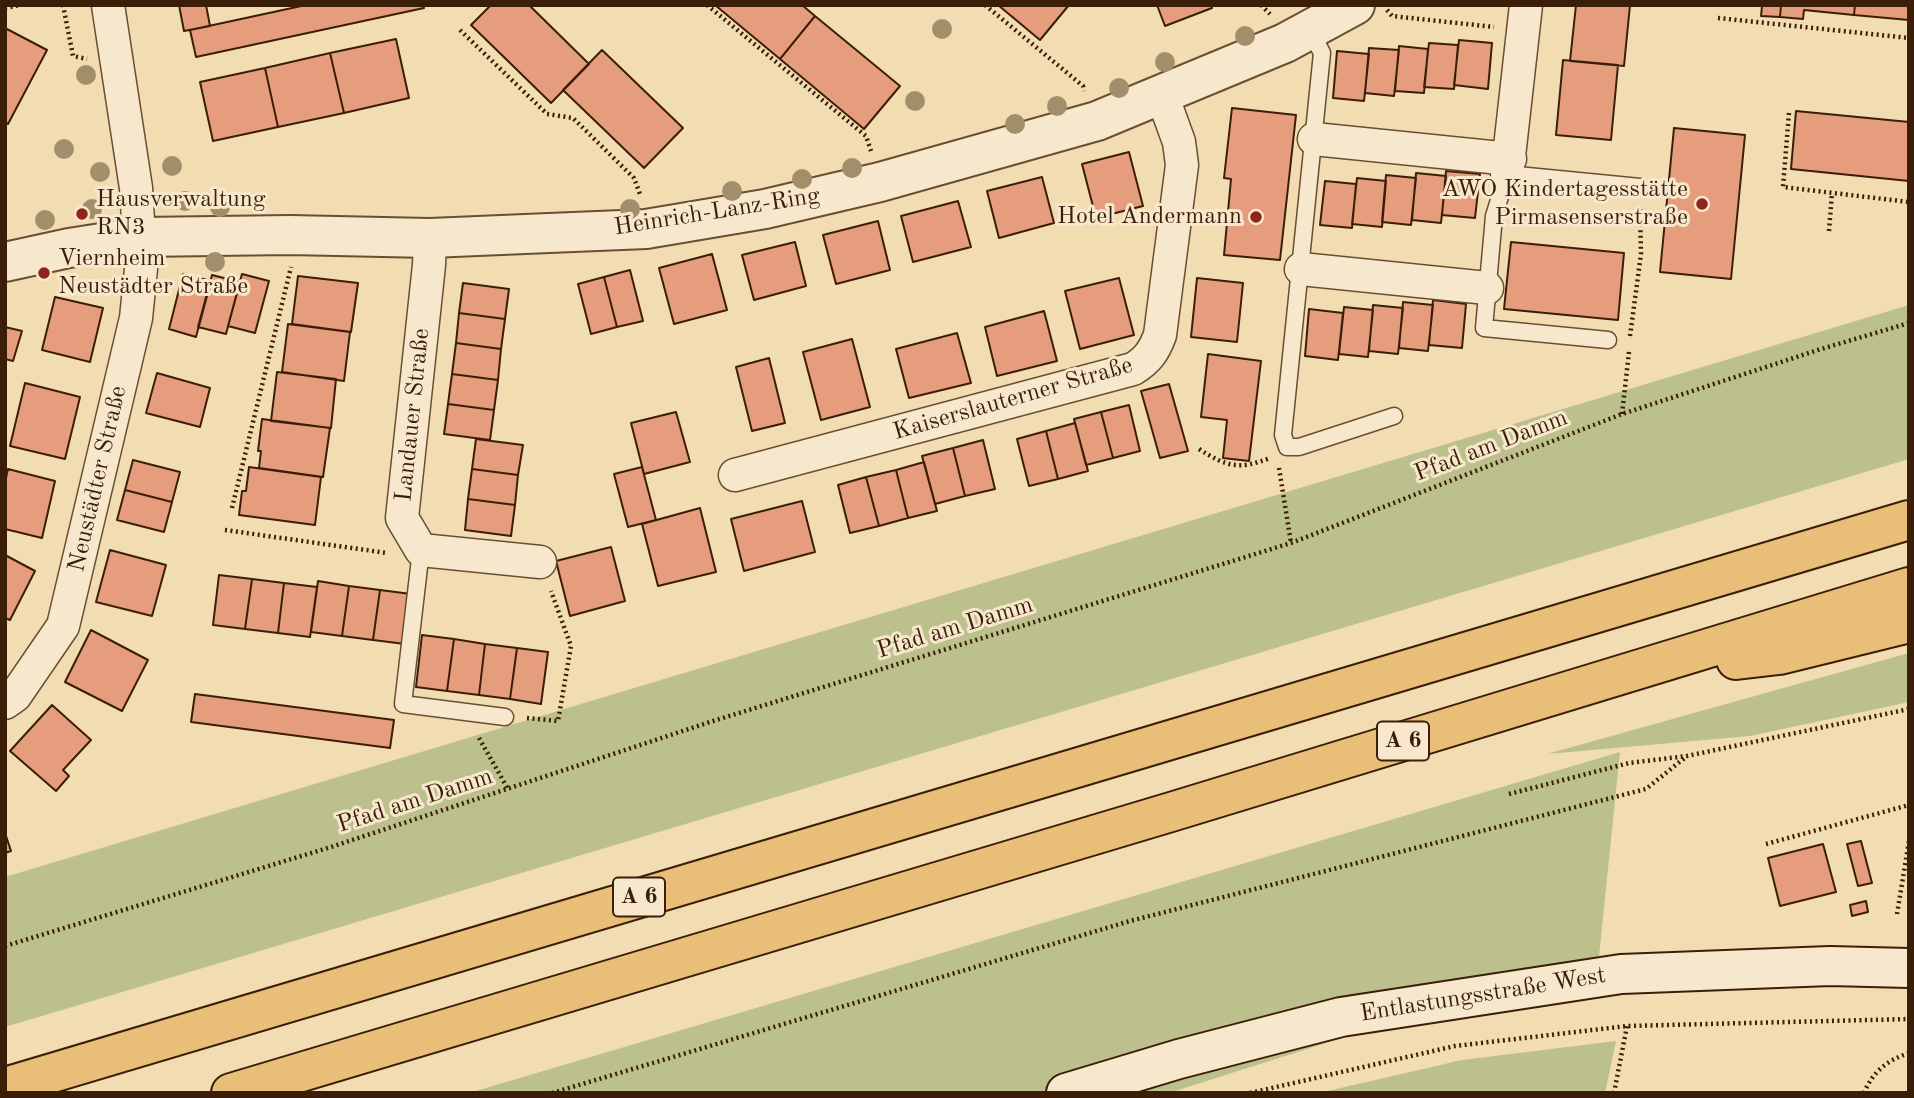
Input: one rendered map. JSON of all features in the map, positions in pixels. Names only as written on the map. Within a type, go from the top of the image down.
[{"type":"highway","name":"A 6","points":[[5,1087],[1909,520]]},
{"type":"highway","name":"A 6","points":[[231,1093],[1909,587]]},
{"type":"highway","points":[[1636,671],[1779,655],[1909,623]]},
{"type":"street","name":"Neustädter Straße","points":[[5,703],[15,696],[63,626],[136,318],[141,269],[133,156],[108,5]]},
{"type":"street","name":"Heinrich-Lanz-Ring","points":[[5,262],[23,256],[140,237],[290,235],[430,238],[646,229],[765,209],[880,182],[1097,121],[1310,30],[1355,5]]},
{"type":"street","points":[[1314,139],[1509,166],[1524,18]]},
{"type":"street","name":"Kaiserslauterner Straße","points":[[735,475],[1133,369],[1145,362],[1160,335],[1182,165],[1180,142],[1162,95]]},
{"type":"street","name":"Landauer Straße","points":[[421,554],[402,518],[430,238]]},
{"type":"street","points":[[1300,269],[1487,288]]},
{"type":"street","points":[[421,554],[540,562]]},
{"type":"street","name":"Entlastungsstraße West","points":[[1066,1093],[1179,1059],[1341,1017],[1621,974],[1830,966],[1909,968]]},
{"type":"lane","points":[[1310,30],[1322,53],[1282,451],[1394,415]]},
{"type":"lane","points":[[1608,340],[1484,328],[1494,216],[1509,166],[1640,187]]},
{"type":"lane","points":[[421,554],[403,704],[505,716]]},
{"type":"path","points":[[5,8],[20,5]]},
{"type":"path","points":[[707,5],[866,135],[880,182]]},
{"type":"path","points":[[985,5],[1083,86],[1097,121]]},
{"type":"path","points":[[1384,5],[1392,16],[1524,18]]},
{"type":"path","points":[[1718,18],[1909,38]]},
{"type":"path","points":[[460,30],[547,114],[573,118],[634,178],[640,191],[646,229]]},
{"type":"path","points":[[1789,113],[1783,187],[1909,202]]},
{"type":"path","points":[[1622,414],[1641,254],[1640,187]]},
{"type":"path","points":[[1829,230],[1832,193]]},
{"type":"path","points":[[232,508],[291,268],[290,235]]},
{"type":"path","name":"Pfad am Damm","points":[[5,946],[331,847],[726,717],[1291,543],[1622,414],[1909,323]]},
{"type":"path","points":[[1199,449],[1220,463],[1249,466],[1282,451],[1291,543]]},
{"type":"path","points":[[225,530],[421,554]]},
{"type":"path","points":[[508,789],[475,729],[505,716],[558,720],[571,646],[540,562]]},
{"type":"path","points":[[1509,794],[1629,763],[1687,756],[1909,709]]},
{"type":"path","points":[[552,1093],[1130,922],[1646,789],[1687,756]]},
{"type":"path","points":[[1766,844],[1909,805]]},
{"type":"path","points":[[1897,914],[1909,841]]},
{"type":"path","points":[[1250,1093],[1455,1046],[1627,1026],[1909,1019]]},
{"type":"path","points":[[1614,1093],[1627,1026]]},
{"type":"path","points":[[1864,1093],[1868,1082],[1888,1060],[1909,1053]]},
{"type":"green space","points":[[1909,305],[1909,459],[5,1027],[5,877]]},
{"type":"green space","points":[[1909,653],[1909,702],[1750,736],[1547,754]]},
{"type":"green space","points":[[1620,752],[1599,956],[1169,1093],[469,1093]]},
{"type":"green space","points":[[1616,1041],[1605,1093],[1319,1093],[1462,1060]]},
{"type":"building","points":[[179,5],[206,5],[210,26],[184,31]]},
{"type":"building","points":[[306,5],[423,5],[424,8],[196,57],[190,30]]},
{"type":"building","points":[[491,5],[529,5],[589,64],[551,103],[471,25]]},
{"type":"building","points":[[715,5],[802,5],[815,16],[780,59]]},
{"type":"building","points":[[998,5],[1069,5],[1040,40]]},
{"type":"building","points":[[1157,5],[1211,5],[1212,8],[1165,26]]},
{"type":"building","points":[[1576,5],[1630,5],[1624,66],[1570,61]]},
{"type":"building","points":[[1756,5],[1781,5],[1780,17],[1761,16],[1762,6]]},
{"type":"building","points":[[1781,5],[1855,5],[1854,15],[1804,10],[1803,19],[1780,17]]},
{"type":"building","points":[[1855,5],[1909,5],[1909,20],[1854,15]]},
{"type":"building","points":[[815,16],[900,86],[864,129],[780,59]]},
{"type":"building","points":[[5,28],[47,50],[8,124],[5,122]]},
{"type":"building","points":[[396,39],[409,98],[344,113],[330,53]]},
{"type":"building","points":[[1459,40],[1492,43],[1488,89],[1454,85]]},
{"type":"building","points":[[1429,43],[1458,45],[1454,89],[1424,87]]},
{"type":"building","points":[[1399,46],[1428,49],[1424,93],[1395,91]]},
{"type":"building","points":[[1369,48],[1399,50],[1394,96],[1365,93]]},
{"type":"building","points":[[602,50],[683,128],[644,168],[563,90]]},
{"type":"building","points":[[1337,51],[1369,54],[1364,101],[1333,98]]},
{"type":"building","points":[[330,53],[344,113],[278,127],[265,68]]},
{"type":"building","points":[[1563,60],[1618,65],[1611,140],[1556,135]]},
{"type":"building","points":[[265,68],[278,127],[213,141],[200,82]]},
{"type":"building","name":"Hotel Andermann","points":[[1232,108],[1296,115],[1280,260],[1224,255],[1231,179],[1224,178]]},
{"type":"building","points":[[1796,111],[1909,122],[1909,181],[1791,169]]},
{"type":"building","name":"AWO Kindertagesstätte Pirmasenserstraße","points":[[1674,128],[1745,135],[1731,279],[1660,272]]},
{"type":"building","points":[[1129,152],[1143,206],[1096,218],[1082,164]]},
{"type":"building","points":[[1446,171],[1480,174],[1475,218],[1442,215]]},
{"type":"building","points":[[1416,173],[1446,176],[1441,223],[1412,220]]},
{"type":"building","points":[[1386,175],[1416,178],[1411,225],[1382,222]]},
{"type":"building","points":[[1042,177],[1054,223],[999,238],[987,191]]},
{"type":"building","points":[[1357,178],[1386,181],[1382,227],[1352,224]]},
{"type":"building","points":[[1325,181],[1356,184],[1352,228],[1320,225]]},
{"type":"building","points":[[958,201],[971,247],[913,262],[901,216]]},
{"type":"building","points":[[878,221],[890,270],[836,284],[823,235]]},
{"type":"building","points":[[795,242],[806,286],[754,300],[742,255]]},
{"type":"building","points":[[1511,242],[1624,253],[1618,320],[1504,309]]},
{"type":"building","points":[[712,254],[727,310],[674,324],[659,268]]},
{"type":"building","points":[[630,270],[643,321],[617,327],[604,277]]},
{"type":"building","points":[[183,274],[211,281],[196,337],[169,329]]},
{"type":"building","points":[[242,274],[269,281],[255,333],[228,326]]},
{"type":"building","points":[[212,275],[240,282],[226,334],[198,327]]},
{"type":"building","points":[[298,276],[358,283],[351,332],[292,324]]},
{"type":"building","points":[[604,277],[617,327],[591,334],[578,284]]},
{"type":"building","points":[[1119,278],[1134,335],[1080,349],[1065,291]]},
{"type":"building","points":[[1197,278],[1243,283],[1237,342],[1191,337]]},
{"type":"building","points":[[463,283],[509,289],[505,319],[459,313]]},
{"type":"building","points":[[55,297],[103,308],[90,362],[42,350]]},
{"type":"building","points":[[1433,300],[1466,304],[1462,348],[1429,345]]},
{"type":"building","points":[[1403,302],[1433,305],[1428,351],[1399,348]]},
{"type":"building","points":[[1373,305],[1403,308],[1398,354],[1369,351]]},
{"type":"building","points":[[1344,307],[1373,310],[1368,357],[1339,354]]},
{"type":"building","points":[[1309,309],[1343,313],[1338,360],[1305,356]]},
{"type":"building","points":[[1044,311],[1057,361],[997,376],[985,327]]},
{"type":"building","points":[[459,313],[505,319],[501,349],[456,343]]},
{"type":"building","points":[[288,324],[350,332],[344,381],[282,372]]},
{"type":"building","points":[[5,327],[22,331],[13,361],[5,359]]},
{"type":"building","points":[[957,333],[971,383],[909,398],[896,349]]},
{"type":"building","points":[[852,339],[870,407],[821,420],[803,352]]},
{"type":"building","points":[[456,343],[501,349],[498,380],[452,374]]},
{"type":"building","points":[[1208,354],[1261,361],[1249,461],[1223,458],[1227,420],[1201,417]]},
{"type":"building","points":[[769,358],[785,423],[752,431],[736,367]]},
{"type":"building","points":[[277,372],[336,379],[331,428],[271,421]]},
{"type":"building","points":[[157,373],[210,388],[200,427],[146,413]]},
{"type":"building","points":[[452,374],[498,380],[494,410],[448,404]]},
{"type":"building","points":[[25,383],[80,397],[65,459],[10,446]]},
{"type":"building","points":[[1169,384],[1188,451],[1160,458],[1141,391]]},
{"type":"building","points":[[448,404],[494,410],[490,440],[444,434]]},
{"type":"building","points":[[1129,405],[1140,451],[1113,458],[1101,412]]},
{"type":"building","points":[[676,412],[690,462],[644,474],[631,423]]},
{"type":"building","points":[[1101,412],[1113,458],[1086,465],[1074,419]]},
{"type":"building","points":[[262,419],[330,428],[323,477],[259,468]]},
{"type":"building","points":[[1075,423],[1088,471],[1058,479],[1046,431]]},
{"type":"building","points":[[1046,431],[1058,479],[1029,486],[1017,439]]},
{"type":"building","points":[[476,439],[523,445],[518,475],[472,469]]},
{"type":"building","points":[[983,440],[995,489],[965,496],[953,448]]},
{"type":"building","points":[[953,448],[965,496],[935,504],[922,456]]},
{"type":"building","points":[[133,460],[180,472],[172,502],[125,490]]},
{"type":"building","points":[[924,462],[937,511],[908,518],[896,470]]},
{"type":"building","points":[[249,467],[321,477],[315,525],[239,515]]},
{"type":"building","points":[[642,467],[656,520],[628,527],[614,474]]},
{"type":"building","points":[[8,469],[55,481],[42,538],[5,529],[5,482]]},
{"type":"building","points":[[472,469],[518,475],[515,505],[468,499]]},
{"type":"building","points":[[896,470],[908,518],[879,526],[866,477]]},
{"type":"building","points":[[866,477],[879,526],[850,533],[838,485]]},
{"type":"building","points":[[125,490],[172,502],[164,532],[117,520]]},
{"type":"building","points":[[468,499],[515,505],[511,536],[465,530]]},
{"type":"building","points":[[802,501],[815,552],[744,571],[731,519]]},
{"type":"building","points":[[700,508],[716,572],[658,586],[642,524]]},
{"type":"building","points":[[611,547],[625,601],[570,616],[556,561]]},
{"type":"building","points":[[110,550],[166,565],[152,616],[96,602]]},
{"type":"building","points":[[5,555],[35,571],[10,620],[5,618]]},
{"type":"building","points":[[219,575],[252,579],[245,629],[213,625]]},
{"type":"building","points":[[252,579],[284,583],[278,633],[245,629]]},
{"type":"building","points":[[318,581],[349,586],[342,636],[311,632]]},
{"type":"building","points":[[284,583],[317,587],[310,637],[278,633]]},
{"type":"building","points":[[349,586],[380,590],[373,640],[342,636]]},
{"type":"building","points":[[380,590],[411,594],[405,644],[373,640]]},
{"type":"building","points":[[91,630],[148,660],[122,711],[65,682]]},
{"type":"building","points":[[422,635],[454,639],[447,691],[416,687]]},
{"type":"building","points":[[454,639],[485,644],[479,695],[447,691]]},
{"type":"building","points":[[485,644],[517,648],[510,699],[479,695]]},
{"type":"building","points":[[517,648],[548,652],[541,704],[510,699]]},
{"type":"building","points":[[195,694],[394,720],[390,748],[191,722]]},
{"type":"building","points":[[52,705],[91,740],[63,770],[69,776],[56,791],[10,751]]},
{"type":"building","points":[[5,833],[11,851],[5,853]]},
{"type":"building","points":[[1861,841],[1872,883],[1858,886],[1847,844]]},
{"type":"building","points":[[1823,844],[1836,892],[1780,906],[1768,858]]},
{"type":"building","points":[[1866,901],[1868,912],[1852,916],[1850,905]]},
{"type":"place","name":"AWO Kindertagesstätte Pirmasenserstraße","points":[[1702,204]]},
{"type":"place","name":"Hausverwaltung RN3","points":[[82,214]]},
{"type":"place","name":"Hotel Andermann","points":[[1256,217]]},
{"type":"place","name":"Viernheim Neustädter Straße","points":[[44,273]]}]
